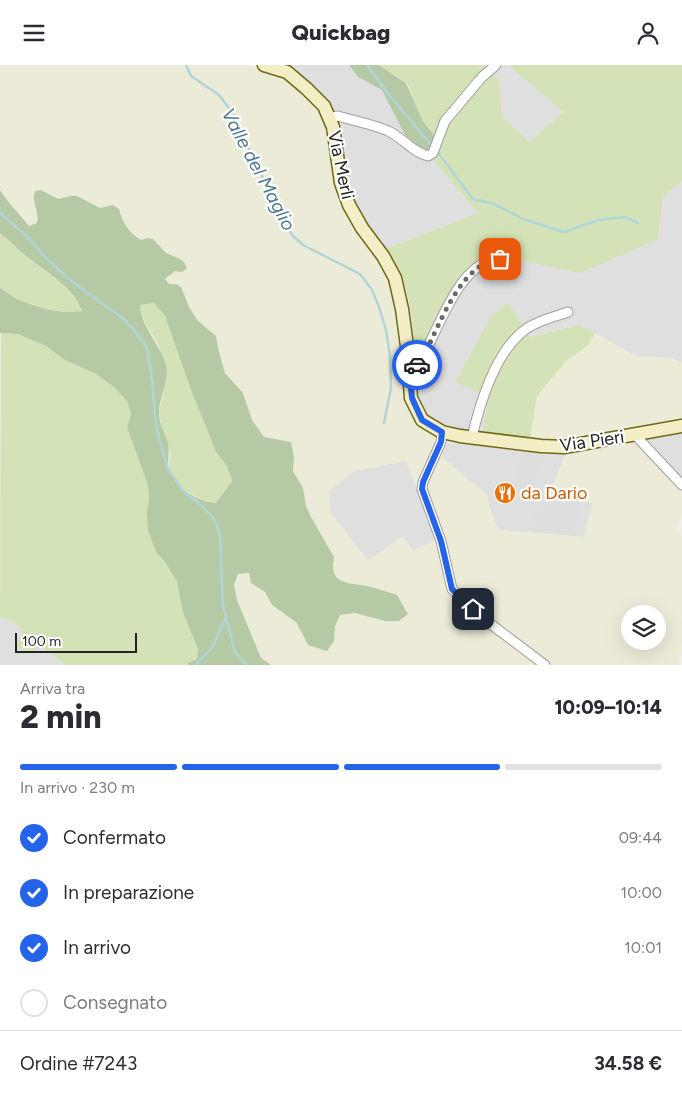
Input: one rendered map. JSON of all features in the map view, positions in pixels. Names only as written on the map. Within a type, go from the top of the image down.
[{"type":"street","name":"Via Merli","points":[[264,65],[287,72],[324,106],[334,127],[341,183],[349,205],[395,278],[407,345]]},
{"type":"street","points":[[329,118],[338,116],[388,131],[422,155],[428,156],[434,149],[445,121],[482,77],[496,65]]},
{"type":"street","points":[[409,367],[418,365],[451,301],[463,282],[473,271],[492,260],[513,261]]},
{"type":"street","points":[[472,437],[485,390],[499,362],[513,341],[525,329],[568,312]]},
{"type":"street","name":"Via Pieri","points":[[407,345],[412,398],[422,420],[442,432],[541,446],[564,447],[682,426]]},
{"type":"street","points":[[442,432],[441,442],[423,482],[422,489],[441,541],[452,589],[484,619],[545,665]]},
{"type":"street","points":[[635,435],[682,485]]},
{"type":"shaded area","points":[[284,65],[349,65],[358,77],[382,90],[405,135],[433,152],[434,161],[478,213],[385,249],[371,234],[352,200],[344,172],[340,130],[332,106],[317,89]]},
{"type":"shaded area","points":[[484,65],[508,65],[563,112],[529,142],[502,116],[498,81]]},
{"type":"shaded area","points":[[682,181],[682,363],[670,358],[638,357],[579,325],[530,337],[508,302],[455,382],[489,397],[482,433],[444,426],[425,415],[420,404],[416,363],[470,272],[504,257],[658,239],[663,197]]},
{"type":"shaded area","points":[[682,432],[682,483],[643,439]]},
{"type":"shaded area","points":[[447,443],[566,453],[549,495],[593,503],[584,537],[498,530],[489,507],[487,495],[441,457]]},
{"type":"shaded area","points":[[522,452],[547,453],[531,493],[517,489],[518,487],[514,486],[518,475],[513,472]]},
{"type":"shaded area","points":[[406,461],[437,539],[413,551],[402,537],[368,561],[330,512],[329,491],[354,471]]},
{"type":"shaded area","points":[[546,498],[582,504],[576,533],[527,530],[533,514],[542,507]]},
{"type":"shaded area","points":[[0,618],[9,620],[22,629],[41,647],[66,665],[0,665]]},
{"type":"green space","points":[[0,65],[247,65],[282,77],[308,98],[322,113],[328,132],[332,174],[340,204],[362,242],[382,263],[393,288],[410,414],[416,423],[447,443],[442,457],[487,495],[489,507],[498,530],[584,537],[592,503],[548,496],[566,453],[643,439],[682,483],[682,518],[674,529],[682,536],[682,651],[678,665],[271,665],[261,658],[237,600],[234,585],[238,574],[249,573],[251,583],[265,592],[272,605],[296,622],[308,645],[334,641],[335,626],[340,615],[355,613],[384,621],[399,621],[408,614],[397,595],[375,588],[343,583],[336,578],[332,565],[334,557],[311,517],[306,506],[303,488],[293,471],[294,457],[291,442],[264,437],[252,420],[243,392],[225,373],[216,336],[198,321],[176,284],[169,284],[165,279],[175,271],[186,268],[184,262],[166,253],[158,243],[147,238],[141,240],[136,237],[123,221],[119,209],[113,205],[100,208],[93,206],[83,198],[71,196],[58,199],[47,193],[36,209],[39,215],[37,223],[29,226],[20,213],[6,201],[0,190]],"holes":[[[406,461],[437,539],[413,551],[403,537],[368,561],[330,512],[329,491],[354,471]]]},
{"type":"green space","points":[[349,65],[379,65],[406,83],[423,121],[433,134],[436,144],[433,152],[420,147],[405,135],[382,90],[358,77]]},
{"type":"green space","points":[[379,65],[484,65],[499,81],[502,116],[529,142],[563,112],[508,65],[682,65],[682,181],[663,197],[658,239],[580,273],[504,257],[470,272],[416,363],[412,318],[406,288],[394,261],[385,249],[478,213],[434,161],[433,134],[423,121],[407,83]]},
{"type":"green space","points":[[0,190],[29,226],[37,223],[34,195],[35,191],[41,190],[58,199],[77,196],[100,208],[113,205],[119,209],[127,227],[133,234],[141,240],[153,239],[166,253],[184,262],[187,268],[182,272],[175,271],[165,279],[169,284],[176,284],[181,287],[189,307],[198,321],[216,336],[225,373],[243,393],[252,420],[264,437],[291,442],[294,457],[293,471],[303,488],[306,506],[311,517],[334,557],[334,573],[341,581],[397,595],[408,614],[399,621],[385,621],[355,613],[340,615],[335,626],[334,641],[327,651],[308,645],[296,622],[272,605],[265,592],[251,583],[249,573],[238,574],[234,585],[237,600],[261,658],[271,665],[189,665],[188,663],[197,659],[198,649],[183,613],[177,582],[165,562],[156,552],[148,530],[148,485],[127,428],[131,413],[127,401],[114,387],[96,374],[65,360],[46,346],[18,334],[0,333],[0,288],[17,299],[41,307],[66,312],[82,311],[78,302],[66,288],[0,233]],"holes":[[[154,303],[165,316],[191,390],[216,452],[227,466],[232,481],[216,503],[202,500],[188,493],[176,482],[169,469],[168,443],[159,417],[167,377],[166,365],[160,350],[146,326],[140,305]]]},
{"type":"green space","points":[[0,233],[66,288],[82,312],[57,311],[40,307],[17,299],[0,288]]},
{"type":"green space","points":[[508,302],[530,337],[579,325],[595,333],[587,346],[566,361],[537,396],[530,439],[482,433],[488,397],[455,382],[491,317]]},
{"type":"green space","points":[[154,303],[165,316],[191,390],[216,452],[227,466],[232,481],[216,503],[206,503],[178,486],[169,469],[170,453],[162,430],[159,412],[167,377],[158,344],[140,311],[140,305]]},
{"type":"green space","points":[[1,333],[18,334],[46,346],[65,360],[96,374],[114,387],[127,401],[131,413],[127,428],[148,485],[147,513],[156,552],[165,562],[177,582],[183,613],[198,649],[197,659],[189,663],[189,665],[66,665],[41,647],[30,653],[17,647],[22,629],[9,620],[0,618]]},
{"type":"green space","points":[[595,333],[638,357],[670,358],[682,363],[682,419],[565,441],[530,439],[537,397],[566,360],[587,346]]},
{"type":"waterway","name":"Valle del Maglio","points":[[186,65],[191,76],[219,95],[229,108],[292,235],[303,245],[360,274],[372,290],[386,330],[390,356],[391,388],[384,423]]},
{"type":"waterway","points":[[367,65],[432,146]]},
{"type":"waterway","points":[[436,150],[473,199],[494,204],[523,219],[564,232],[599,220],[625,217],[638,223]]},
{"type":"waterway","points":[[0,213],[30,239],[44,256],[71,281],[124,319],[147,348],[155,418],[168,469],[183,491],[200,504],[215,520],[220,536],[223,606],[235,652],[247,665]]},
{"type":"waterway","points":[[195,665],[212,648],[225,619]]},
{"type":"way so far","points":[[417,365],[463,282],[480,265],[500,259]]},
{"type":"place","name":"da Dario","points":[[505,493]]},
{"type":"route","points":[[417,365],[409,367],[412,398],[422,420],[442,432],[441,442],[423,482],[422,489],[441,541],[452,589],[473,609]]}]
